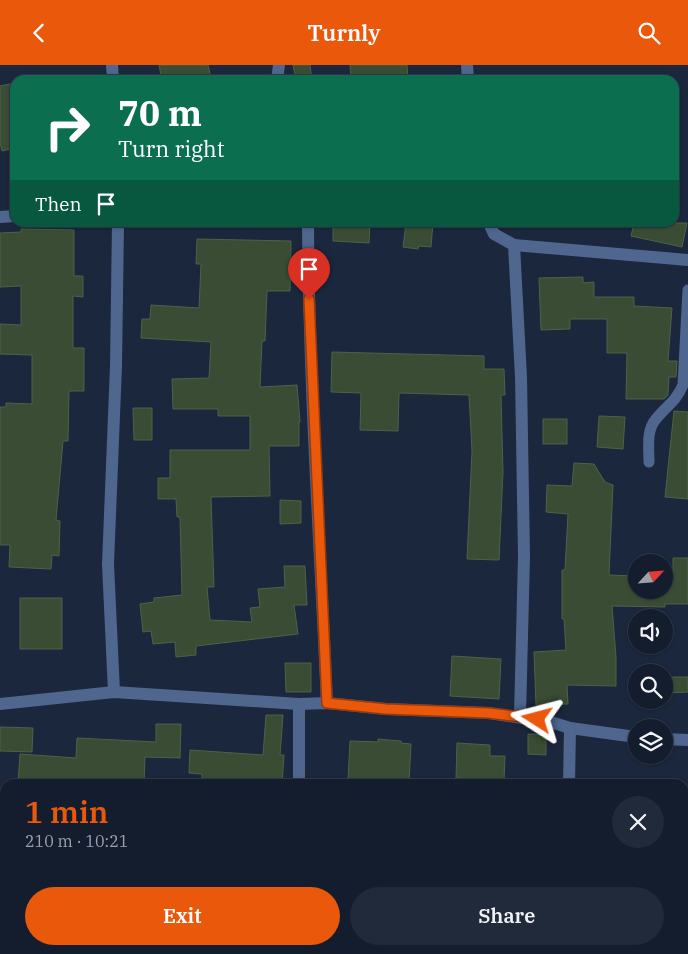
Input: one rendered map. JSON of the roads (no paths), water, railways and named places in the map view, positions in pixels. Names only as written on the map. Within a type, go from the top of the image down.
[{"type":"street","points":[[114,692],[108,565],[116,366],[118,227]]},
{"type":"street","points":[[308,227],[315,451],[327,703]]},
{"type":"street","points":[[491,227],[494,234],[514,245],[688,260]]},
{"type":"street","points":[[514,245],[521,377],[524,556],[520,716]]},
{"type":"street","points":[[0,704],[114,692],[299,704],[327,703],[386,709],[489,713],[520,716],[570,728],[628,736]]},
{"type":"street","points":[[299,704],[299,779]]},
{"type":"street","points":[[568,779],[570,728]]},
{"type":"street","points":[[673,739],[688,740]]},
{"type":"lane","points":[[648,462],[649,435],[654,420],[678,397],[683,385],[688,290]]}]
